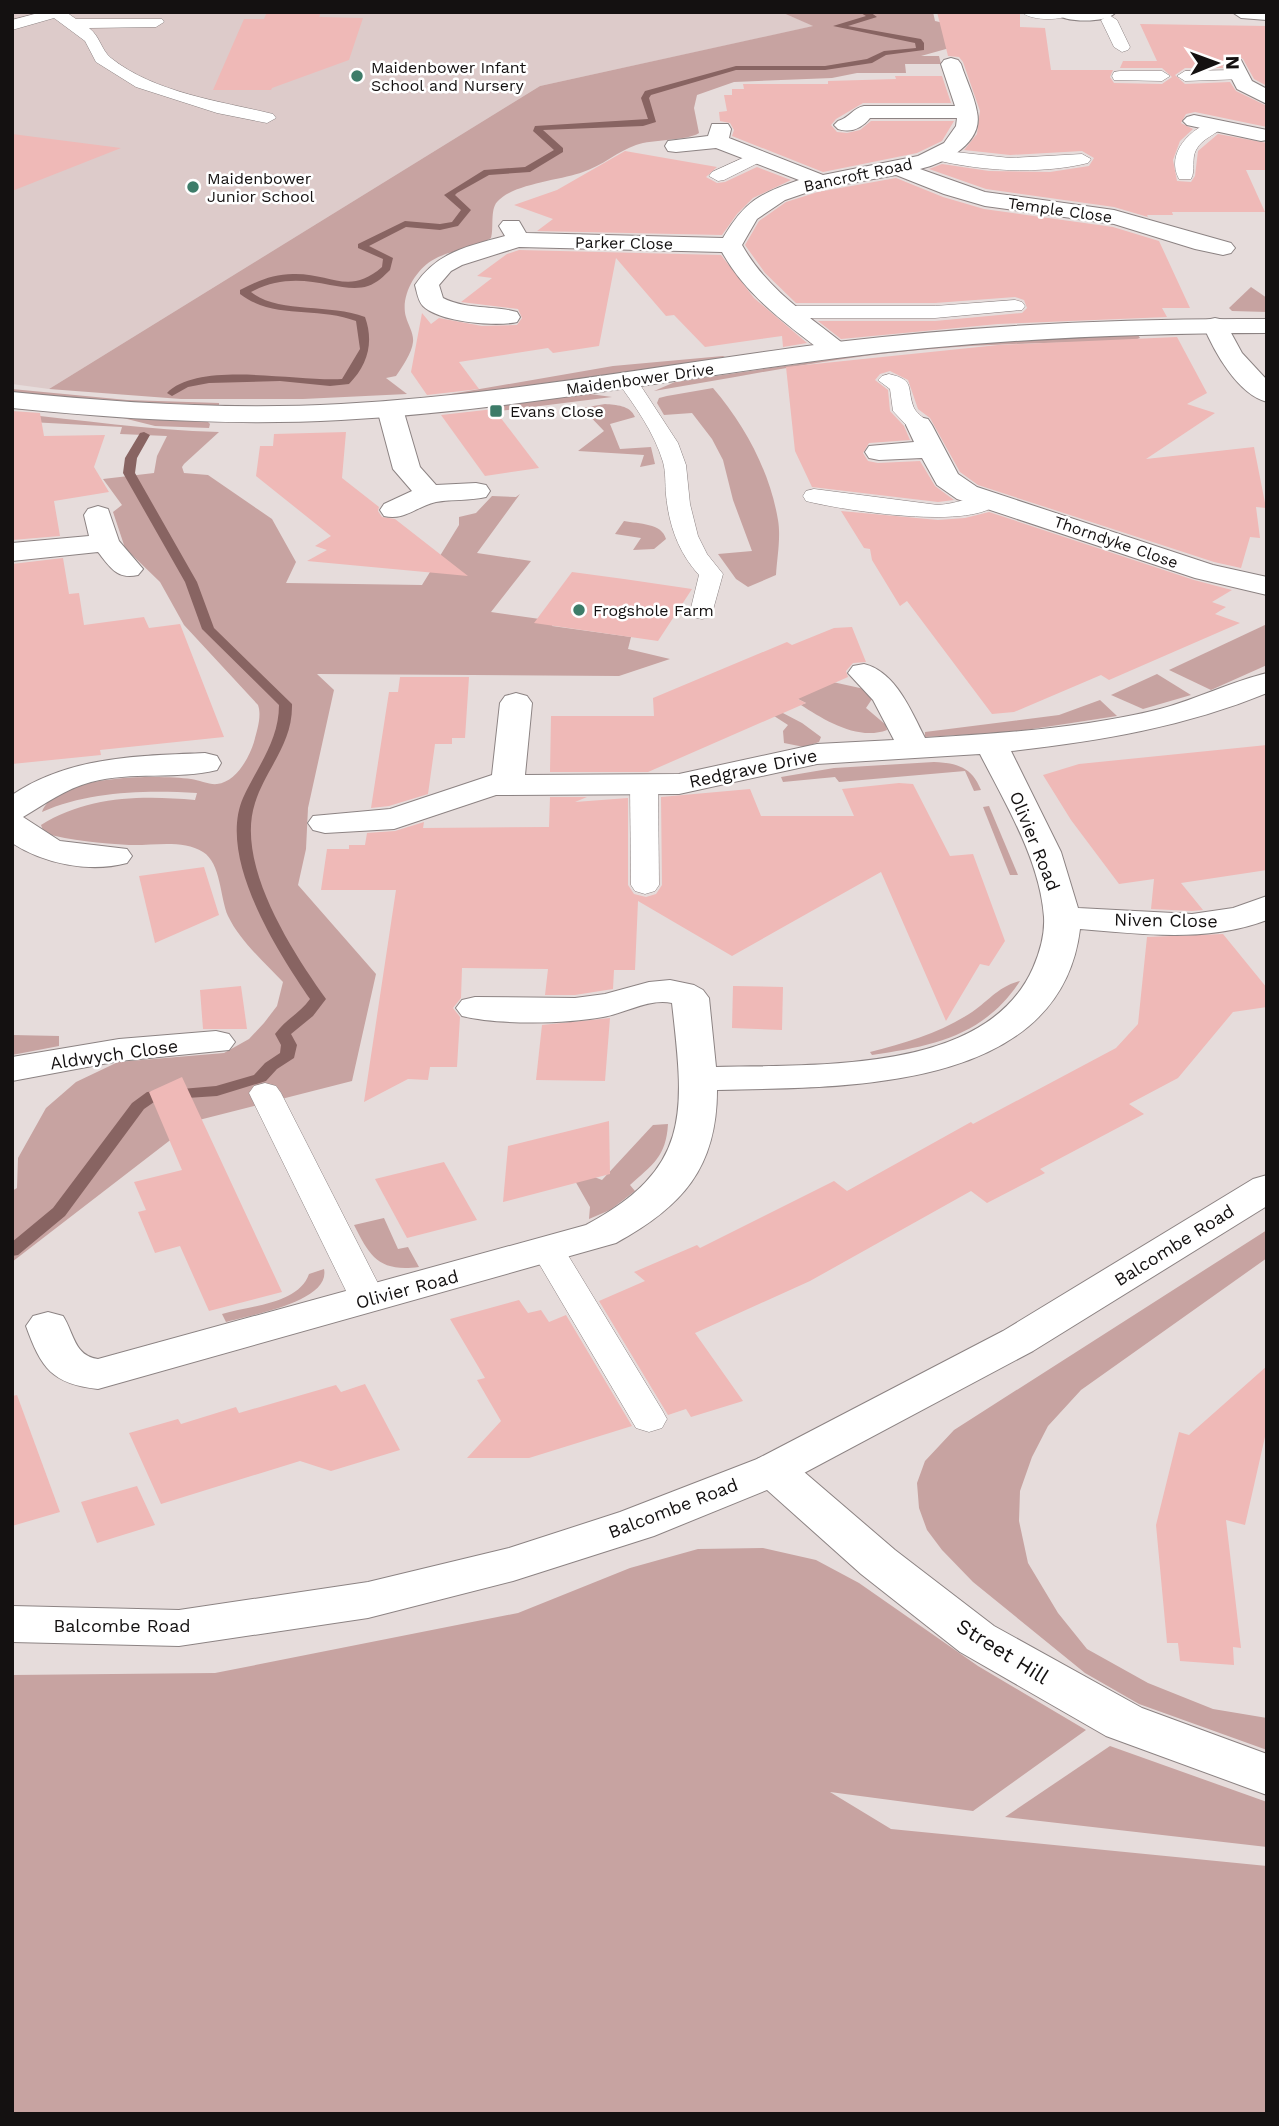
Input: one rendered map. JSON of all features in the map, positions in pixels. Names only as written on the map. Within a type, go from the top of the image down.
[{"type":"street","points":[[1241,12],[1267,14]]},
{"type":"street","points":[[1065,13],[1107,15]]},
{"type":"street","points":[[845,125],[855,123],[864,112],[967,112],[951,64]]},
{"type":"street","points":[[1236,70],[1251,91],[1267,97]]},
{"type":"street","points":[[1214,125],[1267,107]]},
{"type":"street","name":"Bancroft Road","points":[[730,245],[740,223],[756,207],[780,194],[820,181],[898,168],[937,155],[962,134],[967,125],[967,112]]},
{"type":"street","points":[[1214,125],[1264,136]]},
{"type":"street","points":[[676,146],[720,135],[758,156],[820,181]]},
{"type":"street","name":"Temple Close","points":[[898,168],[945,187],[984,198],[1096,213],[1195,243],[1230,249]]},
{"type":"street","name":"Parker Close","points":[[508,317],[481,317],[447,310],[432,302],[427,285],[432,274],[444,265],[515,233],[730,245]]},
{"type":"street","points":[[730,245],[738,264],[836,351]]},
{"type":"street","points":[[1215,325],[1229,355],[1267,394]]},
{"type":"street","name":"Maidenbower Drive","points":[[12,400],[176,414],[287,414],[390,409],[628,381],[836,351],[1044,329],[1267,326]]},
{"type":"street","points":[[390,409],[407,469],[429,494]]},
{"type":"street","points":[[919,425],[947,479],[977,497]]},
{"type":"street","points":[[879,452],[931,449]]},
{"type":"street","points":[[394,510],[429,494],[476,491]]},
{"type":"street","name":"Thorndyke Close","points":[[977,497],[1205,572],[1267,586]]},
{"type":"street","points":[[98,515],[106,543],[128,569]]},
{"type":"street","points":[[12,552],[106,543]]},
{"type":"street","points":[[864,673],[887,696],[914,747]]},
{"type":"street","name":"Redgrave Drive","points":[[325,823],[394,819],[481,788],[508,783],[644,784],[696,781],[817,754],[991,744],[1097,732],[1213,704],[1267,682]]},
{"type":"street","points":[[508,783],[516,703]]},
{"type":"street","name":"Olivier Road","points":[[696,1079],[846,1072],[930,1059],[968,1048],[1002,1031],[1026,1009],[1054,963],[1062,917],[1057,891],[1047,863],[991,744]]},
{"type":"street","points":[[12,810],[37,791],[92,771],[205,763]]},
{"type":"street","points":[[12,825],[33,843],[47,850],[115,856]]},
{"type":"street","name":"Niven Close","points":[[1062,917],[1207,923],[1237,919],[1267,907]]},
{"type":"street","name":"Olivier Road","points":[[48,1326],[60,1359],[80,1373],[98,1374],[601,1234],[621,1224],[661,1191],[674,1176],[691,1146],[695,1128],[696,1079],[690,998],[681,991],[646,993],[605,1005],[574,1009],[475,1008]]},
{"type":"street","name":"Aldwych Close","points":[[12,1069],[119,1050],[216,1042]]},
{"type":"street","name":"Balcombe Road","points":[[12,1624],[178,1628],[369,1600],[513,1564],[624,1528],[773,1470],[1018,1341],[1267,1188]]},
{"type":"street","name":"Street Hill","points":[[773,1470],[878,1562],[978,1639],[1124,1722],[1267,1774]]},
{"type":"lane","points":[[12,25],[56,13],[92,38],[102,59],[142,83],[202,103],[267,118]]},
{"type":"lane","points":[[1031,13],[1065,13]]},
{"type":"lane","points":[[1107,15],[1122,47]]},
{"type":"lane","points":[[73,23],[156,22]]},
{"type":"lane","points":[[1185,76],[1236,70]]},
{"type":"lane","points":[[1120,76],[1163,76]]},
{"type":"lane","points":[[1185,175],[1184,158],[1189,142],[1214,125]]},
{"type":"lane","points":[[937,155],[977,162],[1055,162],[1082,159]]},
{"type":"lane","points":[[718,176],[758,156]]},
{"type":"lane","points":[[790,312],[935,312],[1015,306]]},
{"type":"lane","points":[[889,380],[900,386],[904,411],[919,425]]},
{"type":"lane","points":[[628,381],[639,395],[671,455],[676,467],[676,490],[686,541],[694,558],[711,574],[702,612]]},
{"type":"lane","points":[[814,496],[938,512],[971,509],[977,497]]},
{"type":"lane","points":[[644,784],[645,885]]},
{"type":"lane","points":[[265,1093],[368,1299]]},
{"type":"lane","points":[[548,1250],[649,1419]]},
{"type":"shaded area","points":[[12,12],[781,12],[814,26],[540,86],[49,389],[12,384]]},
{"type":"shaded area","points":[[781,12],[933,12],[935,21],[953,25],[1006,49],[946,49],[921,56],[939,56],[941,64],[905,64],[906,73],[857,73],[832,78],[734,82],[697,95],[694,108],[699,133],[694,136],[636,145],[590,169],[525,187],[504,196],[497,202],[494,210],[491,238],[431,261],[419,271],[410,285],[405,309],[413,335],[412,346],[396,376],[386,378],[407,394],[303,399],[181,399],[49,389],[540,86],[813,26]]},
{"type":"shaded area","points":[[1251,287],[1267,298],[1267,312],[1232,311],[1229,308]]},
{"type":"shaded area","points":[[1136,332],[1140,338],[1130,342],[951,347],[879,354],[654,391],[675,382],[915,347]]},
{"type":"shaded area","points":[[723,356],[727,358],[451,396],[613,366]]},
{"type":"shaded area","points":[[713,388],[746,433],[769,484],[778,520],[776,575],[748,587],[736,579],[718,554],[752,551],[733,500],[723,460],[712,439],[692,413],[664,415],[657,403],[659,398]]},
{"type":"shaded area","points":[[12,389],[127,400],[219,403],[219,406],[124,403],[27,394],[12,392]]},
{"type":"shaded area","points":[[590,394],[612,397],[499,411],[494,406]]},
{"type":"shaded area","points":[[605,404],[626,408],[635,417],[610,424],[620,449],[651,447],[655,464],[640,467],[644,455],[578,451],[604,431],[582,408]]},
{"type":"shaded area","points":[[12,413],[141,427],[219,432],[184,464],[184,473],[208,475],[272,519],[296,562],[286,583],[422,585],[459,525],[459,517],[476,513],[492,496],[516,497],[520,494],[477,553],[531,561],[491,612],[554,621],[552,626],[631,637],[628,649],[670,659],[619,676],[317,674],[334,690],[308,808],[306,849],[298,885],[376,974],[352,1081],[195,1121],[12,1262],[12,1191],[17,1188],[18,1158],[46,1108],[76,1082],[118,1062],[224,1053],[249,1039],[264,1023],[277,1006],[283,982],[253,951],[233,925],[225,909],[213,864],[203,852],[176,844],[129,845],[75,840],[44,833],[41,825],[59,815],[96,803],[135,798],[195,800],[197,793],[118,794],[79,800],[42,812],[51,800],[67,790],[109,780],[155,777],[191,779],[214,784],[224,782],[236,774],[249,755],[259,723],[259,714],[258,705],[184,625],[160,582],[125,548],[113,512],[122,505],[103,479],[154,473],[157,456],[167,436],[120,434],[122,427],[12,421]]},
{"type":"shaded area","points":[[123,418],[207,421],[210,424],[209,428],[155,426]]},
{"type":"shaded area","points":[[624,521],[655,527],[666,539],[654,549],[633,550],[641,538],[615,534]]},
{"type":"shaded area","points":[[1267,624],[1267,665],[1211,690],[1169,670]]},
{"type":"shaded area","points":[[1157,674],[1191,695],[1143,709],[1111,695]]},
{"type":"shaded area","points":[[810,677],[869,690],[872,699],[866,708],[886,725],[887,730],[876,733],[853,731],[801,705],[806,703],[798,699]]},
{"type":"shaded area","points":[[1100,700],[1117,716],[1012,732],[925,737],[925,732],[1059,715]]},
{"type":"shaded area","points":[[779,711],[821,737],[819,742],[804,747],[784,743],[783,731],[788,725],[771,714]]},
{"type":"shaded area","points":[[934,762],[963,768],[973,776],[981,790],[974,791],[965,771],[839,782],[835,777],[783,782],[781,777],[834,768]]},
{"type":"shaded area","points":[[989,806],[1018,875],[1010,875],[983,807]]},
{"type":"shaded area","points":[[1020,981],[990,1015],[955,1035],[916,1047],[872,1055],[870,1052],[946,1027],[969,1014],[1005,987]]},
{"type":"shaded area","points":[[12,1035],[59,1036],[59,1046],[12,1055]]},
{"type":"shaded area","points":[[668,1124],[667,1135],[657,1159],[630,1185],[635,1191],[610,1210],[589,1219],[590,1207],[574,1179],[584,1173],[602,1180],[653,1125]]},
{"type":"shaded area","points":[[384,1218],[398,1249],[408,1247],[419,1267],[405,1268],[385,1264],[365,1246],[354,1225]]},
{"type":"shaded area","points":[[1267,1230],[1267,1258],[1081,1390],[1048,1426],[1032,1457],[1020,1491],[1019,1521],[1028,1563],[1058,1613],[1087,1649],[1148,1683],[1213,1709],[1267,1718],[1267,1750],[1139,1704],[1085,1673],[973,1582],[942,1550],[927,1530],[919,1508],[917,1483],[925,1461],[954,1430]]},
{"type":"shaded area","points":[[324,1269],[323,1280],[315,1290],[302,1298],[269,1311],[226,1322],[222,1314],[284,1298],[295,1292],[309,1274]]},
{"type":"shaded area","points":[[763,1548],[816,1560],[859,1583],[978,1666],[1086,1730],[973,1811],[830,1792],[891,1829],[1267,1866],[1267,2114],[12,2114],[12,1675],[215,1673],[518,1613],[630,1568],[698,1549]]},
{"type":"shaded area","points":[[1110,1746],[1267,1802],[1267,1847],[1005,1817]]},
{"type":"building","points":[[267,12],[321,12],[319,17],[363,18],[349,60],[271,90],[213,90],[244,19],[264,19]]},
{"type":"building","points":[[937,12],[1020,12],[1020,27],[1045,28],[1051,70],[1113,70],[1110,77],[1114,83],[1162,84],[1172,77],[1162,68],[1120,68],[1123,61],[1157,61],[1140,24],[1267,26],[1267,86],[1254,79],[1243,59],[1235,55],[1225,58],[1222,62],[1223,68],[1185,68],[1175,75],[1185,84],[1230,82],[1236,91],[1267,106],[1267,127],[1195,112],[1186,114],[1181,123],[1193,129],[1180,141],[1173,160],[1177,181],[1191,182],[1195,176],[1198,151],[1218,134],[1267,143],[1267,170],[1246,170],[1265,212],[1172,212],[1173,215],[1147,215],[1148,217],[1114,207],[986,189],[929,169],[942,164],[989,171],[1050,172],[1089,166],[1094,158],[1082,151],[1010,155],[964,150],[977,134],[980,111],[963,62],[959,57],[948,56]]},
{"type":"building","points":[[895,76],[942,76],[951,103],[863,103],[836,119],[831,125],[837,132],[847,133],[860,130],[871,121],[954,121],[942,141],[917,153],[823,172],[732,136],[734,130],[730,123],[720,121],[719,112],[727,111],[724,95],[732,95],[732,89],[744,89],[743,84],[828,84],[828,81],[896,79]]},
{"type":"building","points":[[12,134],[121,148],[12,191]]},
{"type":"building","points":[[625,151],[717,167],[706,177],[717,183],[757,167],[791,180],[753,198],[722,235],[537,231],[553,219],[514,205],[557,190]]},
{"type":"building","points":[[896,178],[943,197],[984,209],[1113,227],[1159,241],[1190,308],[1162,308],[1167,317],[998,324],[841,339],[818,321],[935,321],[1022,313],[1027,308],[1024,300],[1015,297],[935,303],[796,303],[765,273],[745,245],[759,221],[786,202],[818,192]]},
{"type":"building","points":[[519,250],[721,255],[754,298],[807,343],[783,347],[782,336],[705,347],[674,315],[666,316],[616,258],[599,346],[553,353],[548,348],[459,362],[479,389],[427,395],[411,372],[422,313],[431,324],[439,318],[482,326],[517,325],[522,318],[518,309],[461,302],[492,278],[477,276],[507,254]]},
{"type":"building","points":[[1177,337],[1207,393],[1187,404],[1215,413],[1146,459],[1254,447],[1266,508],[1256,507],[1260,538],[1250,537],[1241,568],[1214,562],[978,485],[960,472],[930,418],[918,409],[908,380],[890,371],[880,374],[875,380],[888,390],[890,411],[904,426],[910,440],[869,443],[863,453],[868,461],[878,463],[920,461],[935,486],[954,500],[938,502],[812,487],[795,451],[786,367],[998,345]]},
{"type":"building","points":[[494,409],[539,468],[485,476],[441,415]]},
{"type":"building","points":[[12,411],[40,413],[44,436],[105,435],[94,467],[109,492],[54,501],[60,536],[12,540]]},
{"type":"building","points":[[346,432],[342,478],[379,507],[378,511],[382,517],[395,519],[468,576],[307,561],[327,550],[315,546],[331,536],[256,476],[260,446],[273,446],[274,434]]},
{"type":"building","points":[[841,511],[938,520],[965,518],[989,512],[1232,590],[1212,602],[1226,607],[1215,614],[1240,623],[1109,680],[1101,675],[1014,712],[992,714],[907,601],[900,606],[872,560],[870,549],[864,548]]},
{"type":"building","points":[[63,558],[69,594],[79,593],[84,625],[144,617],[149,628],[180,624],[224,737],[100,750],[101,755],[12,764],[12,564]]},
{"type":"building","name":"Frogshole Farm","points":[[572,572],[692,589],[658,641],[534,623]]},
{"type":"building","points":[[852,627],[866,662],[853,663],[846,671],[848,677],[798,699],[806,703],[648,772],[550,772],[551,716],[654,716],[653,698],[787,642],[792,645],[834,628]]},
{"type":"building","points":[[400,677],[469,677],[465,738],[452,738],[452,744],[435,744],[428,794],[389,806],[371,808],[389,692],[398,692]]},
{"type":"building","points":[[1267,745],[1267,870],[1181,883],[1203,910],[1151,909],[1154,879],[1119,884],[1071,820],[1043,775],[1079,764]]},
{"type":"building","points":[[913,784],[950,856],[973,854],[1005,941],[989,966],[980,964],[946,1021],[881,872],[732,956],[638,901],[635,970],[614,970],[613,989],[575,995],[545,995],[548,969],[462,968],[461,998],[453,1008],[460,1017],[457,1067],[430,1067],[428,1080],[408,1079],[364,1102],[396,890],[321,890],[327,849],[349,849],[349,845],[365,845],[367,833],[395,831],[424,822],[423,828],[549,827],[550,797],[587,797],[575,802],[628,798],[628,885],[634,894],[646,897],[656,894],[662,885],[661,797],[750,789],[761,816],[854,816],[842,789]]},
{"type":"building","points":[[204,867],[219,915],[155,943],[139,876]]},
{"type":"building","points":[[1223,934],[1267,988],[1267,1007],[1233,1012],[1178,1078],[1129,1104],[1144,1114],[1040,1169],[1045,1173],[987,1203],[971,1191],[810,1281],[695,1333],[743,1401],[691,1417],[686,1409],[668,1415],[599,1301],[645,1281],[634,1272],[697,1245],[700,1248],[834,1181],[847,1191],[971,1122],[973,1124],[1116,1048],[1138,1024],[1147,937]]},
{"type":"building","points":[[241,986],[247,1029],[203,1029],[200,990]]},
{"type":"building","points":[[733,986],[783,987],[782,1030],[732,1028]]},
{"type":"building","points":[[610,1018],[605,1081],[536,1080],[542,1025]]},
{"type":"building","points":[[182,1077],[282,1292],[209,1311],[180,1246],[155,1253],[138,1212],[146,1210],[134,1182],[182,1170],[149,1092]]},
{"type":"building","points":[[609,1121],[610,1174],[503,1202],[508,1146]]},
{"type":"building","points":[[444,1162],[477,1220],[407,1238],[375,1179]]},
{"type":"building","points":[[519,1300],[528,1313],[541,1310],[549,1322],[566,1315],[632,1426],[529,1458],[467,1458],[501,1421],[477,1380],[485,1378],[450,1319]]},
{"type":"building","points":[[1267,1366],[1267,1428],[1245,1525],[1226,1520],[1241,1648],[1233,1647],[1234,1665],[1180,1661],[1178,1643],[1167,1643],[1156,1525],[1179,1432],[1189,1435]]},
{"type":"building","points":[[365,1384],[400,1450],[331,1471],[300,1461],[161,1504],[129,1433],[178,1419],[181,1424],[236,1407],[239,1413],[336,1385],[341,1392]]},
{"type":"building","points":[[17,1395],[60,1512],[12,1526],[12,1396]]},
{"type":"building","points":[[137,1486],[155,1525],[97,1543],[81,1502]]},
{"type":"waterway","points":[[172,393],[185,384],[209,380],[280,378],[345,382],[365,349],[361,319],[332,311],[268,305],[244,292],[264,282],[284,278],[305,277],[350,285],[368,283],[387,268],[388,258],[361,246],[405,224],[440,227],[455,224],[466,210],[449,195],[454,191],[487,172],[527,170],[560,150],[536,129],[538,128],[643,123],[653,120],[645,98],[648,93],[736,68],[825,68],[869,61],[884,53],[920,50],[918,41],[837,26],[873,17],[863,12]]},
{"type":"waterway","points":[[12,1251],[59,1212],[138,1106],[153,1095],[217,1091],[260,1078],[271,1066],[288,1055],[289,1045],[283,1034],[288,1027],[308,1013],[318,999],[272,928],[258,893],[247,852],[245,816],[248,802],[279,742],[285,704],[208,629],[191,582],[129,473],[131,458],[144,435]]},
{"type":"place","name":"Maidenbower Infant School and Nursery","points":[[357,76]]},
{"type":"place","name":"Maidenbower Junior School","points":[[193,187]]},
{"type":"place","name":"Evans Close","points":[[496,411]]},
{"type":"place","name":"Frogshole Farm","points":[[579,610]]}]
